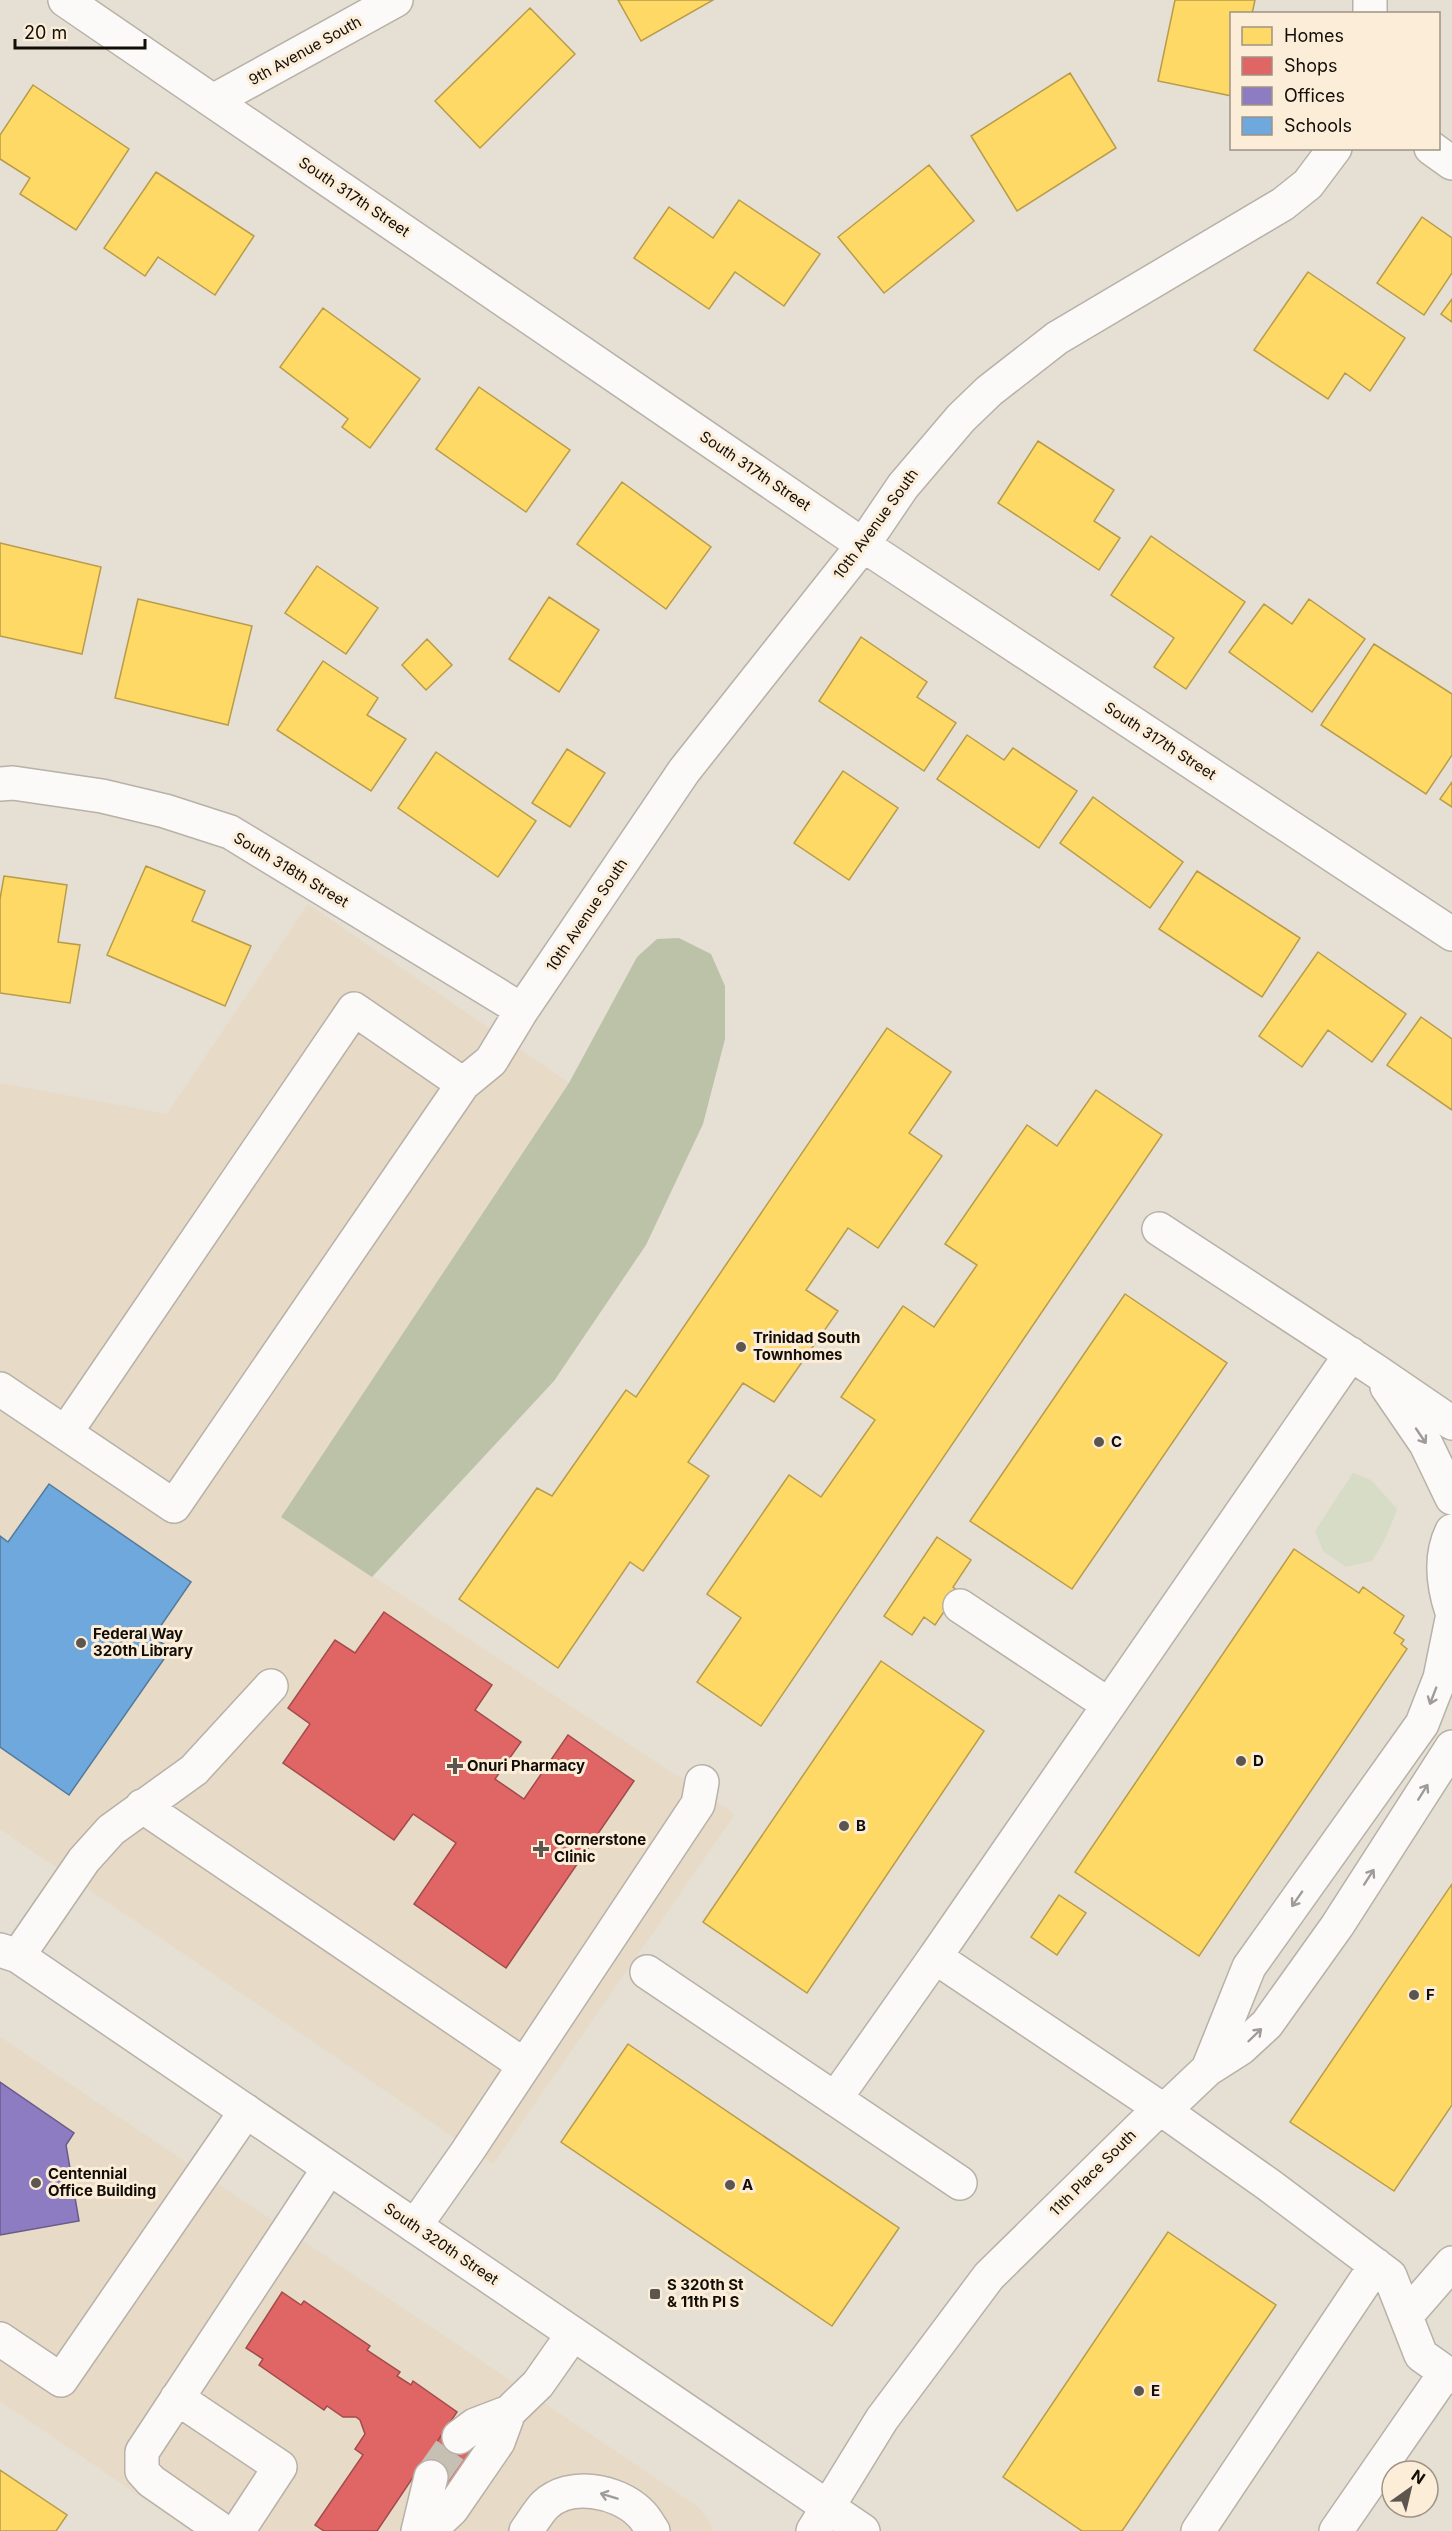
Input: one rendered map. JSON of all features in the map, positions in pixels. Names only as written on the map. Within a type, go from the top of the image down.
[{"type":"street","name":"South 317th Street","points":[[64,0],[863,545],[1452,934]]},
{"type":"street","name":"9th Avenue South","points":[[213,101],[396,0]]},
{"type":"street","name":"10th Avenue South","points":[[66,1432],[174,1506],[463,1084],[491,1061],[522,1011],[684,771],[863,545],[903,486],[930,452],[998,383],[1024,361],[1087,318],[1238,233],[1283,204],[1308,184],[1334,150]]},
{"type":"street","points":[[1434,150],[1452,163]]},
{"type":"street","name":"South 318th Street","points":[[0,784],[13,783],[102,796],[165,811],[230,832],[522,1011]]},
{"type":"street","points":[[0,1389],[66,1432],[354,1009],[463,1084]]},
{"type":"street","points":[[1159,1229],[1364,1363],[1452,1424]]},
{"type":"street","points":[[1364,1363],[1426,1444],[1452,1498]]},
{"type":"street","points":[[835,2099],[1109,1705],[1364,1363]]},
{"type":"street","points":[[1452,1531],[1443,1564],[1445,1590],[1452,1612]]},
{"type":"street","points":[[960,1606],[1109,1705]]},
{"type":"street","points":[[1208,2069],[1249,1967],[1354,1816],[1422,1724],[1440,1678],[1452,1619]]},
{"type":"street","points":[[6,1946],[111,1830],[194,1770],[271,1686]]},
{"type":"street","name":"11th Place South","points":[[820,2519],[882,2419],[989,2276],[1160,2108],[1170,2105],[1208,2069],[1242,2048],[1267,2024],[1337,1926],[1452,1747]]},
{"type":"street","points":[[415,2226],[698,1804],[702,1782]]},
{"type":"street","points":[[142,1806],[524,2065]]},
{"type":"street","name":"South 320th Street","points":[[6,1946],[573,2334],[820,2519],[863,2531]]},
{"type":"street","points":[[935,1957],[1160,2108],[1390,2276],[1421,2355],[1449,2374],[1336,2531]]},
{"type":"street","points":[[647,1972],[960,2183]]},
{"type":"street","points":[[0,2339],[61,2380],[246,2111]]},
{"type":"street","points":[[223,2531],[151,2481],[142,2471],[142,2452],[329,2168]]},
{"type":"street","points":[[1406,2316],[1452,2263]]},
{"type":"street","points":[[1198,2531],[1376,2265]]},
{"type":"street","points":[[429,2531],[452,2509],[492,2451],[509,2412],[538,2384],[573,2334]]},
{"type":"street","points":[[177,2398],[280,2468],[238,2531]]},
{"type":"street","points":[[459,2437],[475,2425],[509,2412]]},
{"type":"street","points":[[418,2531],[431,2477]]},
{"type":"street","points":[[526,2531],[546,2504],[562,2496],[580,2492],[601,2493],[622,2500],[640,2513],[653,2531]]},
{"type":"shaded area","points":[[308,904],[569,1083],[281,1516],[735,1814],[493,2164],[0,1829],[0,1083],[167,1114]]},
{"type":"shaded area","points":[[0,2037],[697,2506],[710,2522],[713,2531],[191,2531],[0,2401]]},
{"type":"green space","points":[[679,938],[711,954],[725,986],[725,1039],[703,1124],[646,1245],[554,1381],[372,1577],[281,1517],[569,1083],[637,957],[657,939]]},
{"type":"green space","points":[[1353,1473],[1371,1480],[1397,1509],[1380,1549],[1372,1561],[1346,1567],[1323,1551],[1315,1531]]},
{"type":"building: Homes","points":[[618,0],[713,0],[641,41]]},
{"type":"building: Homes","points":[[1175,0],[1255,0],[1252,12],[1230,12],[1230,96],[1158,81]]},
{"type":"building: Homes","points":[[530,8],[575,54],[480,148],[435,101]]},
{"type":"building: Homes","points":[[1070,73],[1116,148],[1017,211],[971,136]]},
{"type":"building: Homes","points":[[33,85],[129,149],[76,230],[20,194],[30,178],[0,159],[0,135]]},
{"type":"building: Homes","points":[[929,165],[974,221],[884,293],[838,237]]},
{"type":"building: Homes","points":[[156,172],[254,236],[215,295],[158,257],[145,276],[104,248]]},
{"type":"building: Homes","points":[[739,200],[820,254],[784,306],[735,272],[709,309],[634,258],[669,207],[713,238]]},
{"type":"building: Homes","points":[[1422,217],[1452,238],[1452,273],[1424,315],[1377,283]]},
{"type":"building: Homes","points":[[1308,272],[1405,338],[1370,391],[1345,373],[1328,399],[1254,350]]},
{"type":"building: Homes","points":[[1452,299],[1452,322],[1441,314]]},
{"type":"building: Homes","points":[[323,308],[420,379],[370,448],[342,427],[348,419],[280,367]]},
{"type":"building: Homes","points":[[479,387],[570,450],[526,512],[436,449]]},
{"type":"building: Homes","points":[[1038,441],[1114,490],[1094,521],[1120,538],[1099,570],[998,503]]},
{"type":"building: Homes","points":[[622,482],[711,547],[666,609],[577,544]]},
{"type":"building: Homes","points":[[1151,536],[1245,602],[1186,689],[1154,667],[1174,638],[1111,595]]},
{"type":"building: Homes","points":[[0,543],[101,567],[82,654],[0,636]]},
{"type":"building: Homes","points":[[317,566],[378,608],[346,654],[285,613]]},
{"type":"building: Homes","points":[[549,597],[599,630],[559,692],[509,659]]},
{"type":"building: Homes","points":[[138,599],[252,626],[228,725],[115,698]]},
{"type":"building: Homes","points":[[1309,599],[1365,639],[1312,712],[1229,652],[1264,604],[1292,624]]},
{"type":"building: Homes","points":[[861,637],[927,682],[917,697],[956,723],[924,771],[819,701]]},
{"type":"building: Homes","points":[[427,639],[452,665],[426,690],[402,665]]},
{"type":"building: Homes","points":[[1374,644],[1452,694],[1452,755],[1426,794],[1321,725]]},
{"type":"building: Homes","points":[[323,661],[378,698],[367,715],[406,739],[371,791],[277,730]]},
{"type":"building: Homes","points":[[967,735],[1004,760],[1013,748],[1077,791],[1039,848],[937,779]]},
{"type":"building: Homes","points":[[567,749],[605,773],[570,827],[532,803]]},
{"type":"building: Homes","points":[[436,752],[536,821],[498,877],[398,808]]},
{"type":"building: Homes","points":[[843,771],[898,808],[849,880],[794,843]]},
{"type":"building: Homes","points":[[1452,782],[1452,807],[1440,799]]},
{"type":"building: Homes","points":[[1093,797],[1183,862],[1150,908],[1060,843]]},
{"type":"building: Homes","points":[[146,866],[205,891],[192,921],[251,946],[225,1006],[107,955]]},
{"type":"building: Homes","points":[[1197,871],[1300,938],[1262,997],[1159,929]]},
{"type":"building: Homes","points":[[4,876],[67,885],[58,942],[80,945],[70,1003],[0,993],[0,899]]},
{"type":"building: Homes","points":[[1318,952],[1406,1014],[1372,1062],[1328,1030],[1302,1067],[1259,1036]]},
{"type":"building: Homes","points":[[1421,1017],[1452,1039],[1452,1110],[1387,1065]]},
{"type":"building: Homes","name":"Trinidad South Townhomes","points":[[887,1028],[951,1072],[909,1133],[942,1156],[878,1248],[848,1228],[806,1290],[838,1311],[774,1402],[743,1383],[688,1462],[709,1476],[643,1571],[630,1562],[558,1668],[459,1599],[537,1488],[552,1496],[626,1390],[636,1397]]},
{"type":"building: Homes","points":[[1096,1090],[1162,1135],[761,1726],[697,1682],[741,1618],[707,1594],[789,1475],[821,1497],[875,1420],[841,1397],[903,1306],[934,1327],[977,1265],[945,1244],[1027,1125],[1057,1146]]},
{"type":"building: Homes","name":"C","points":[[1125,1294],[1227,1363],[1072,1589],[970,1521]]},
{"type":"building: Homes","points":[[937,1537],[971,1560],[953,1587],[958,1591],[935,1625],[924,1617],[912,1635],[884,1616]]},
{"type":"building: Homes","name":"D","points":[[1294,1549],[1359,1593],[1363,1587],[1404,1616],[1394,1633],[1404,1640],[1401,1644],[1407,1649],[1199,1956],[1075,1872]]},
{"type":"building: Homes","name":"B","points":[[881,1661],[984,1731],[807,1993],[703,1922]]},
{"type":"building: Homes","name":"F","points":[[1452,1884],[1452,2105],[1394,2191],[1290,2122]]},
{"type":"building: Homes","points":[[1059,1895],[1086,1913],[1057,1955],[1031,1937]]},
{"type":"building: Homes","name":"A","points":[[628,2044],[899,2228],[832,2326],[561,2142]]},
{"type":"building: Homes","name":"E","points":[[1168,2232],[1276,2305],[1122,2531],[1082,2531],[1003,2477]]},
{"type":"building: Homes","points":[[0,2470],[67,2515],[56,2531],[0,2531]]},
{"type":"building: Shops","points":[[384,1612],[492,1685],[475,1710],[521,1742],[495,1779],[524,1799],[568,1735],[634,1781],[506,1968],[414,1904],[456,1843],[413,1814],[394,1840],[283,1763],[310,1724],[288,1708],[335,1640],[355,1653]]},
{"type":"building: Shops","points":[[282,2292],[301,2305],[304,2301],[370,2346],[367,2350],[400,2372],[397,2376],[411,2385],[413,2381],[457,2412],[377,2531],[324,2531],[315,2525],[363,2455],[355,2449],[365,2434],[360,2420],[356,2417],[343,2417],[327,2406],[324,2410],[259,2365],[263,2359],[246,2348]]},
{"type":"building: Shops","points":[[446,2428],[475,2448],[448,2488],[419,2469]]},
{"type":"building: Offices","name":"Centennial Office Building","points":[[0,2082],[74,2133],[66,2145],[79,2221],[0,2235]]},
{"type":"building: Schools","name":"Federal Way 320th Library","points":[[49,1484],[191,1582],[153,1637],[171,1649],[69,1795],[0,1747],[0,1536],[8,1542]]},
{"type":"tunnel","points":[[431,2477],[459,2437]]},
{"type":"place","name":"Trinidad South Townhomes","points":[[741,1347]]},
{"type":"place","name":"C","points":[[1099,1442]]},
{"type":"place","name":"Federal Way 320th Library","points":[[81,1643]]},
{"type":"place","name":"D","points":[[1241,1761]]},
{"type":"place","name":"Onuri Pharmacy","points":[[455,1766]]},
{"type":"place","name":"B","points":[[844,1826]]},
{"type":"place","name":"Cornerstone Clinic","points":[[541,1849]]},
{"type":"place","name":"F","points":[[1414,1995]]},
{"type":"place","name":"Centennial Office Building","points":[[36,2183]]},
{"type":"place","name":"A","points":[[730,2185]]},
{"type":"place","name":"S 320th St & 11th Pl S","points":[[655,2294]]},
{"type":"place","name":"E","points":[[1139,2391]]}]
